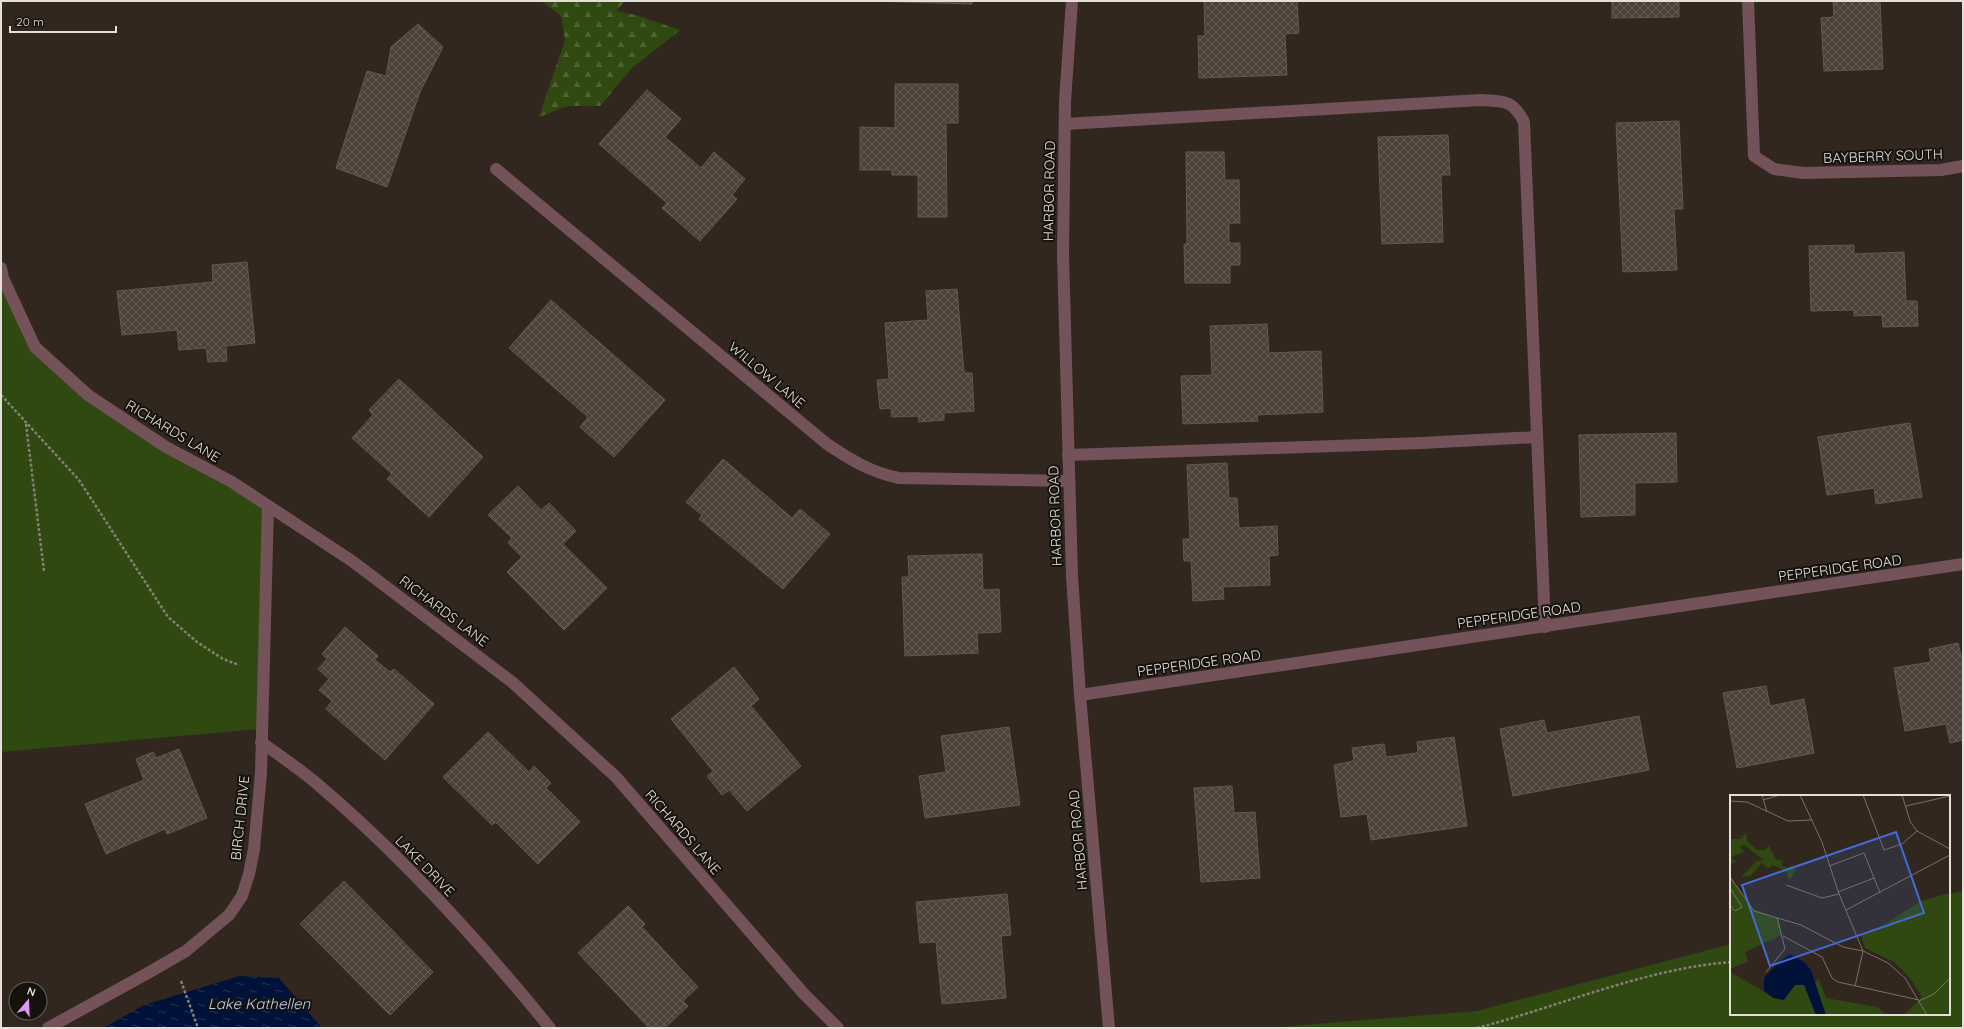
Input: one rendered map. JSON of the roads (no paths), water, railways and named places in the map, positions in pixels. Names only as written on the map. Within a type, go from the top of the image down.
[{"type":"street","name":"HARBOR ROAD","points":[[1072,1],[1065,124],[1064,255],[1072,576],[1080,695],[1109,1028]]},
{"type":"street","name":"BAYBERRY SOUTH","points":[[1748,1],[1754,156],[1774,170],[1803,173],[1942,170],[1963,166]]},
{"type":"street","points":[[1065,124],[1481,100],[1501,100],[1517,108],[1524,122],[1545,627]]},
{"type":"street","name":"WILLOW LANE","points":[[496,169],[827,444],[854,462],[878,474],[899,478],[1069,481]]},
{"type":"street","name":"RICHARDS LANE","points":[[1,268],[3,278],[35,347],[88,395],[166,447],[232,482],[352,561],[512,682],[616,777],[804,994],[838,1028]]},
{"type":"street","points":[[1068,455],[1421,443],[1537,437]]},
{"type":"street","name":"BIRCH DRIVE","points":[[48,1028],[173,958],[206,935],[229,915],[242,896],[249,874],[254,849],[261,773],[268,506]]},
{"type":"street","name":"PEPPERIDGE ROAD","points":[[1080,695],[1963,564]]},
{"type":"street","name":"LAKE DRIVE","points":[[261,742],[314,781],[365,826],[452,916],[550,1028]]},
{"type":"water","name":"Lake Kathellen","points":[[239,976],[279,978],[322,1028],[103,1028],[144,1005]]}]
